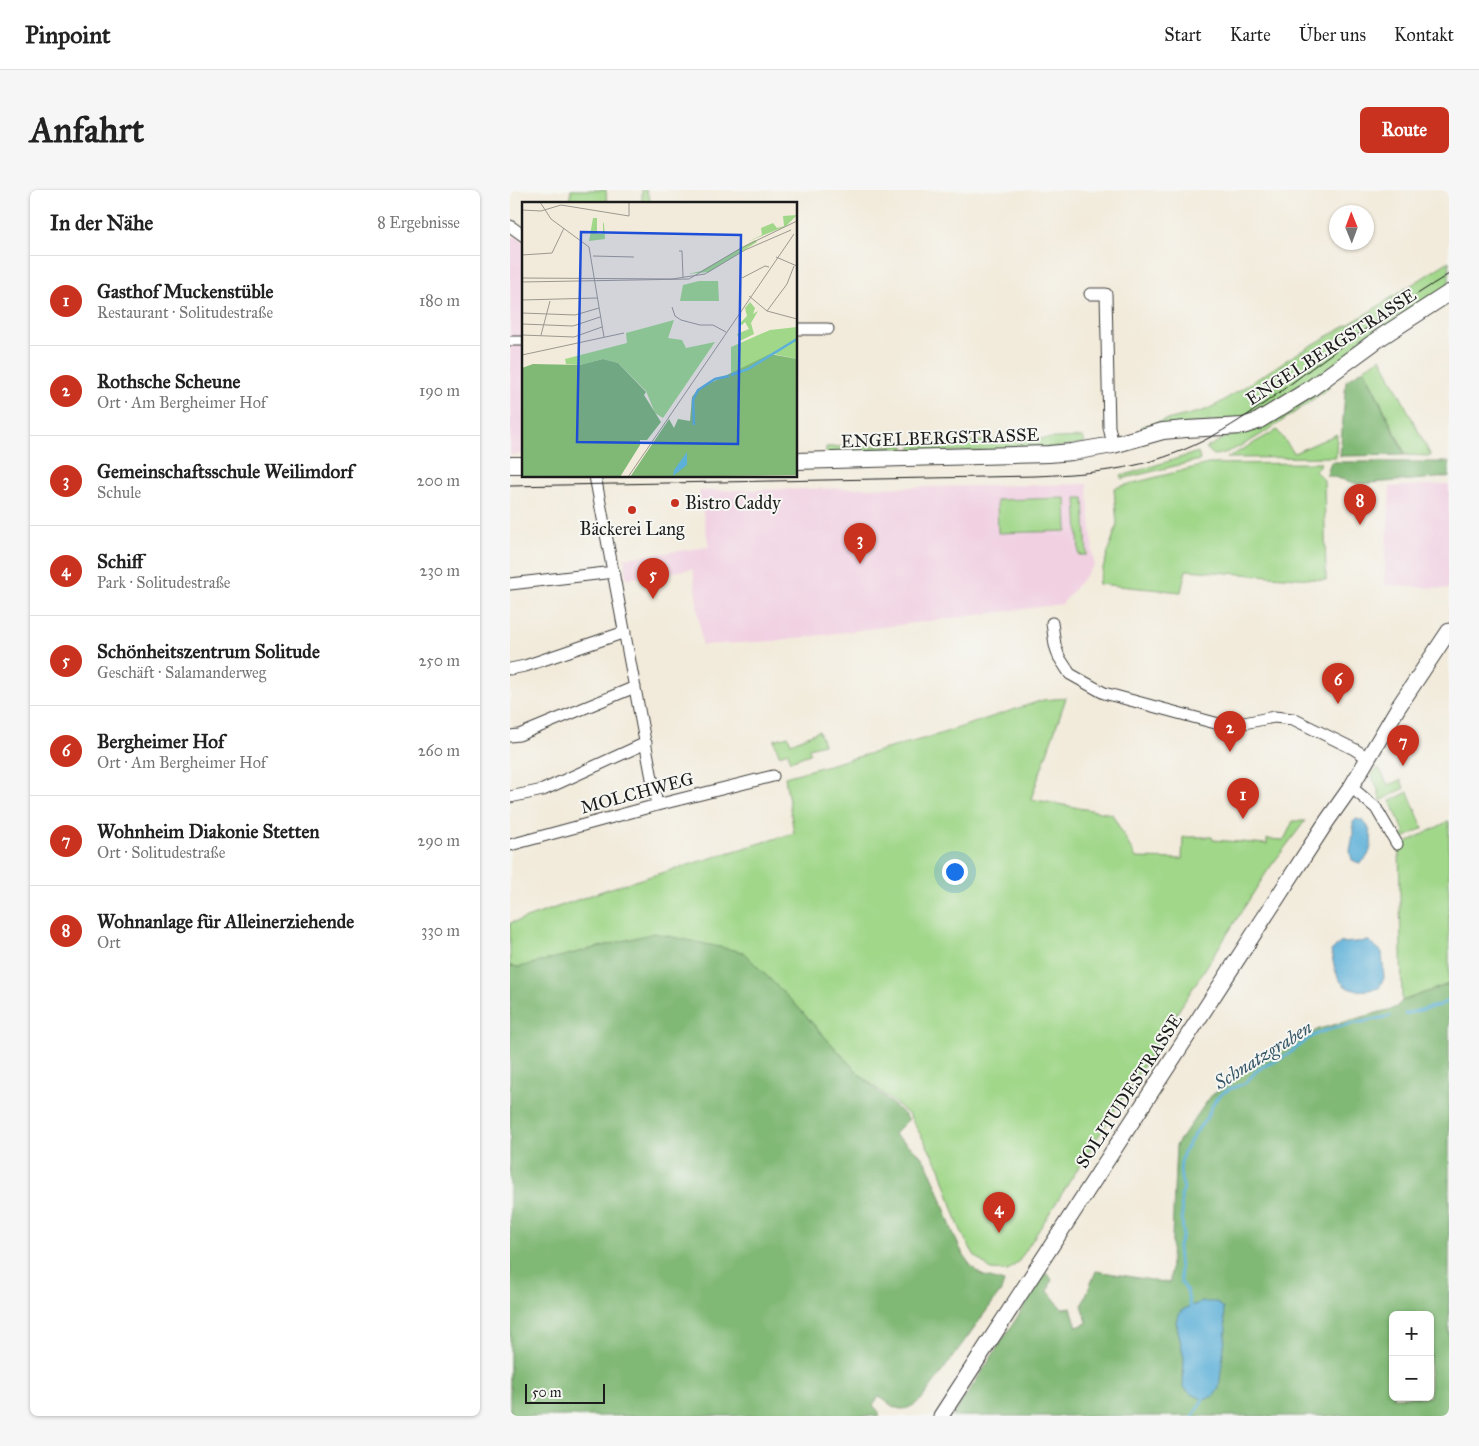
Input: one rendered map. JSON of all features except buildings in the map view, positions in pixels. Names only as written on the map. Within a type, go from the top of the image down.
[{"type":"main road","name":"ENGELBERGSTRASSE","points":[[798,461],[1049,454],[1072,452],[1113,444],[1163,431],[1243,426],[1258,421],[1310,390],[1381,338],[1449,294]]},
{"type":"street","points":[[510,226],[522,235]]},
{"type":"street","points":[[1090,294],[1106,294],[1109,427],[1113,444]]},
{"type":"street","points":[[798,329],[828,329]]},
{"type":"street","points":[[595,478],[657,805]]},
{"type":"street","points":[[510,584],[614,572]]},
{"type":"street","points":[[1052,623],[1059,657],[1070,674],[1104,693],[1219,724],[1244,723],[1274,718],[1293,718],[1368,758]]},
{"type":"street","name":"SOLITUDESTRASSE","points":[[942,1416],[1146,1097],[1326,821],[1351,787],[1399,706],[1449,631]]},
{"type":"street","points":[[510,669],[525,666],[625,632]]},
{"type":"street","points":[[510,736],[586,708],[635,687]]},
{"type":"street","points":[[510,797],[543,790],[646,743]]},
{"type":"street","name":"MOLCHWEG","points":[[510,845],[773,776]]},
{"type":"street","points":[[1351,787],[1376,808],[1397,844]]},
{"type":"shaded area","points":[[510,237],[518,237],[522,240],[522,454],[510,455]]},
{"type":"shaded area","points":[[1087,484],[1094,565],[1062,604],[775,641],[702,645],[693,569],[626,579],[625,558],[709,547],[699,491]]},
{"type":"shaded area","points":[[1449,484],[1449,589],[1384,585],[1390,487]]},
{"type":"green space","points":[[571,190],[606,190],[607,202],[569,202]]},
{"type":"green space","points":[[642,190],[646,190],[651,202],[642,202]]},
{"type":"green space","points":[[1449,261],[1449,285],[1327,371],[1252,417],[1141,430],[1142,426],[1203,411],[1218,404]]},
{"type":"green space","points":[[1381,358],[1431,456],[1406,455],[1364,368]]},
{"type":"green space","points":[[1364,369],[1405,455],[1340,456],[1346,381]]},
{"type":"green space","points":[[1327,385],[1330,387],[1256,438],[1226,452],[1214,455],[1206,448],[1226,437],[1248,431],[1278,418]]},
{"type":"green space","points":[[1277,430],[1294,453],[1337,434],[1336,457],[1227,458]]},
{"type":"green space","points":[[1083,437],[1085,443],[1046,449],[911,453],[911,444]]},
{"type":"green space","points":[[904,445],[904,453],[826,455],[826,447]]},
{"type":"green space","points":[[1198,452],[1200,460],[1121,479],[1121,476]]},
{"type":"green space","points":[[1331,462],[1449,462],[1449,477],[1358,484],[1327,475]]},
{"type":"green space","points":[[1321,463],[1315,471],[1324,480],[1326,580],[1186,570],[1181,592],[1098,584],[1117,524],[1114,488],[1208,464]]},
{"type":"green space","points":[[1066,498],[1067,531],[998,533],[997,500]]},
{"type":"green space","points":[[1076,498],[1084,498],[1087,555],[1079,555]]},
{"type":"green space","points":[[1066,698],[1031,799],[1112,814],[1136,858],[1182,859],[1183,837],[1212,837],[1213,840],[1267,844],[1267,839],[1284,840],[1293,821],[1305,821],[1268,870],[1019,1261],[1008,1271],[991,1270],[975,1256],[958,1224],[940,1168],[909,1115],[858,1073],[793,1002],[510,966],[510,923],[608,889],[794,833],[785,777],[937,735],[1043,700]]},
{"type":"green space","points":[[819,731],[824,744],[809,748],[810,754],[790,761],[788,752],[779,755],[774,740],[788,736],[791,743]]},
{"type":"green space","points":[[1379,768],[1388,785],[1401,780],[1404,788],[1381,801],[1371,774]]},
{"type":"green space","points":[[1408,792],[1423,828],[1398,841],[1396,838],[1405,833],[1390,801]]},
{"type":"green space","points":[[1449,821],[1449,984],[1402,1001],[1399,846]]},
{"type":"green space","points":[[654,933],[743,952],[793,1002],[858,1073],[909,1119],[894,1134],[921,1156],[929,1169],[955,1238],[963,1253],[971,1266],[982,1275],[1004,1282],[1001,1291],[922,1399],[910,1407],[900,1409],[890,1405],[879,1396],[873,1405],[879,1412],[879,1416],[510,1416],[510,966],[519,967]]},
{"type":"green space","points":[[1449,984],[1449,1416],[953,1416],[1046,1273],[1052,1279],[1048,1291],[1062,1309],[1071,1308],[1077,1327],[1087,1323],[1082,1305],[1096,1271],[1170,1283],[1176,1145],[1211,1096],[1259,1060],[1319,1029],[1395,1008],[1402,1001]],"holes":[[[1203,1302],[1183,1377],[1184,1358],[1176,1321],[1181,1311]]]},
{"type":"water","points":[[1356,819],[1363,821],[1368,826],[1371,840],[1371,848],[1368,855],[1359,863],[1352,860],[1350,851],[1353,822]]},
{"type":"water","points":[[1369,941],[1382,952],[1384,978],[1379,988],[1367,990],[1350,989],[1344,985],[1336,972],[1331,951],[1340,943]]},
{"type":"water","points":[[1203,1302],[1216,1302],[1223,1308],[1226,1330],[1219,1388],[1214,1396],[1203,1399],[1191,1394],[1183,1387],[1184,1358],[1176,1321],[1181,1311]]},
{"type":"waterway","name":"Schnatzgraben","points":[[1405,1014],[1440,1005],[1449,1000]]},
{"type":"waterway","name":"Schnatzgraben","points":[[1190,1306],[1187,1291],[1181,1282],[1178,1248],[1183,1235],[1181,1196],[1184,1188],[1180,1167],[1185,1150],[1207,1117],[1214,1102],[1231,1088],[1245,1083],[1256,1071],[1286,1056],[1305,1041],[1321,1032],[1390,1016]]},
{"type":"waterway","name":"Schnatzgraben","points":[[1193,1416],[1203,1399]]},
{"type":"tram line","points":[[510,486],[1035,476],[1087,473],[1122,468],[1173,454],[1193,446],[1232,425],[1268,401],[1336,350],[1449,274]]},
{"type":"place","name":"Bistro Caddy","points":[[675,503]]},
{"type":"place","name":"Bäckerei Lang","points":[[632,510]]},
{"type":"place","name":"Wohnanlage für Alleinerziehende","points":[[1360,525]]},
{"type":"place","name":"Gemeinschaftsschule Weilimdorf","points":[[860,564]]},
{"type":"place","name":"Schönheitszentrum Solitude","points":[[653,599]]},
{"type":"place","name":"Bergheimer Hof","points":[[1338,704]]},
{"type":"place","name":"Rothsche Scheune","points":[[1230,752]]},
{"type":"place","name":"Wohnheim Diakonie Stetten","points":[[1403,766]]},
{"type":"place","name":"Gasthof Muckenstüble","points":[[1243,819]]},
{"type":"place","name":"Schiff","points":[[999,1233]]}]
